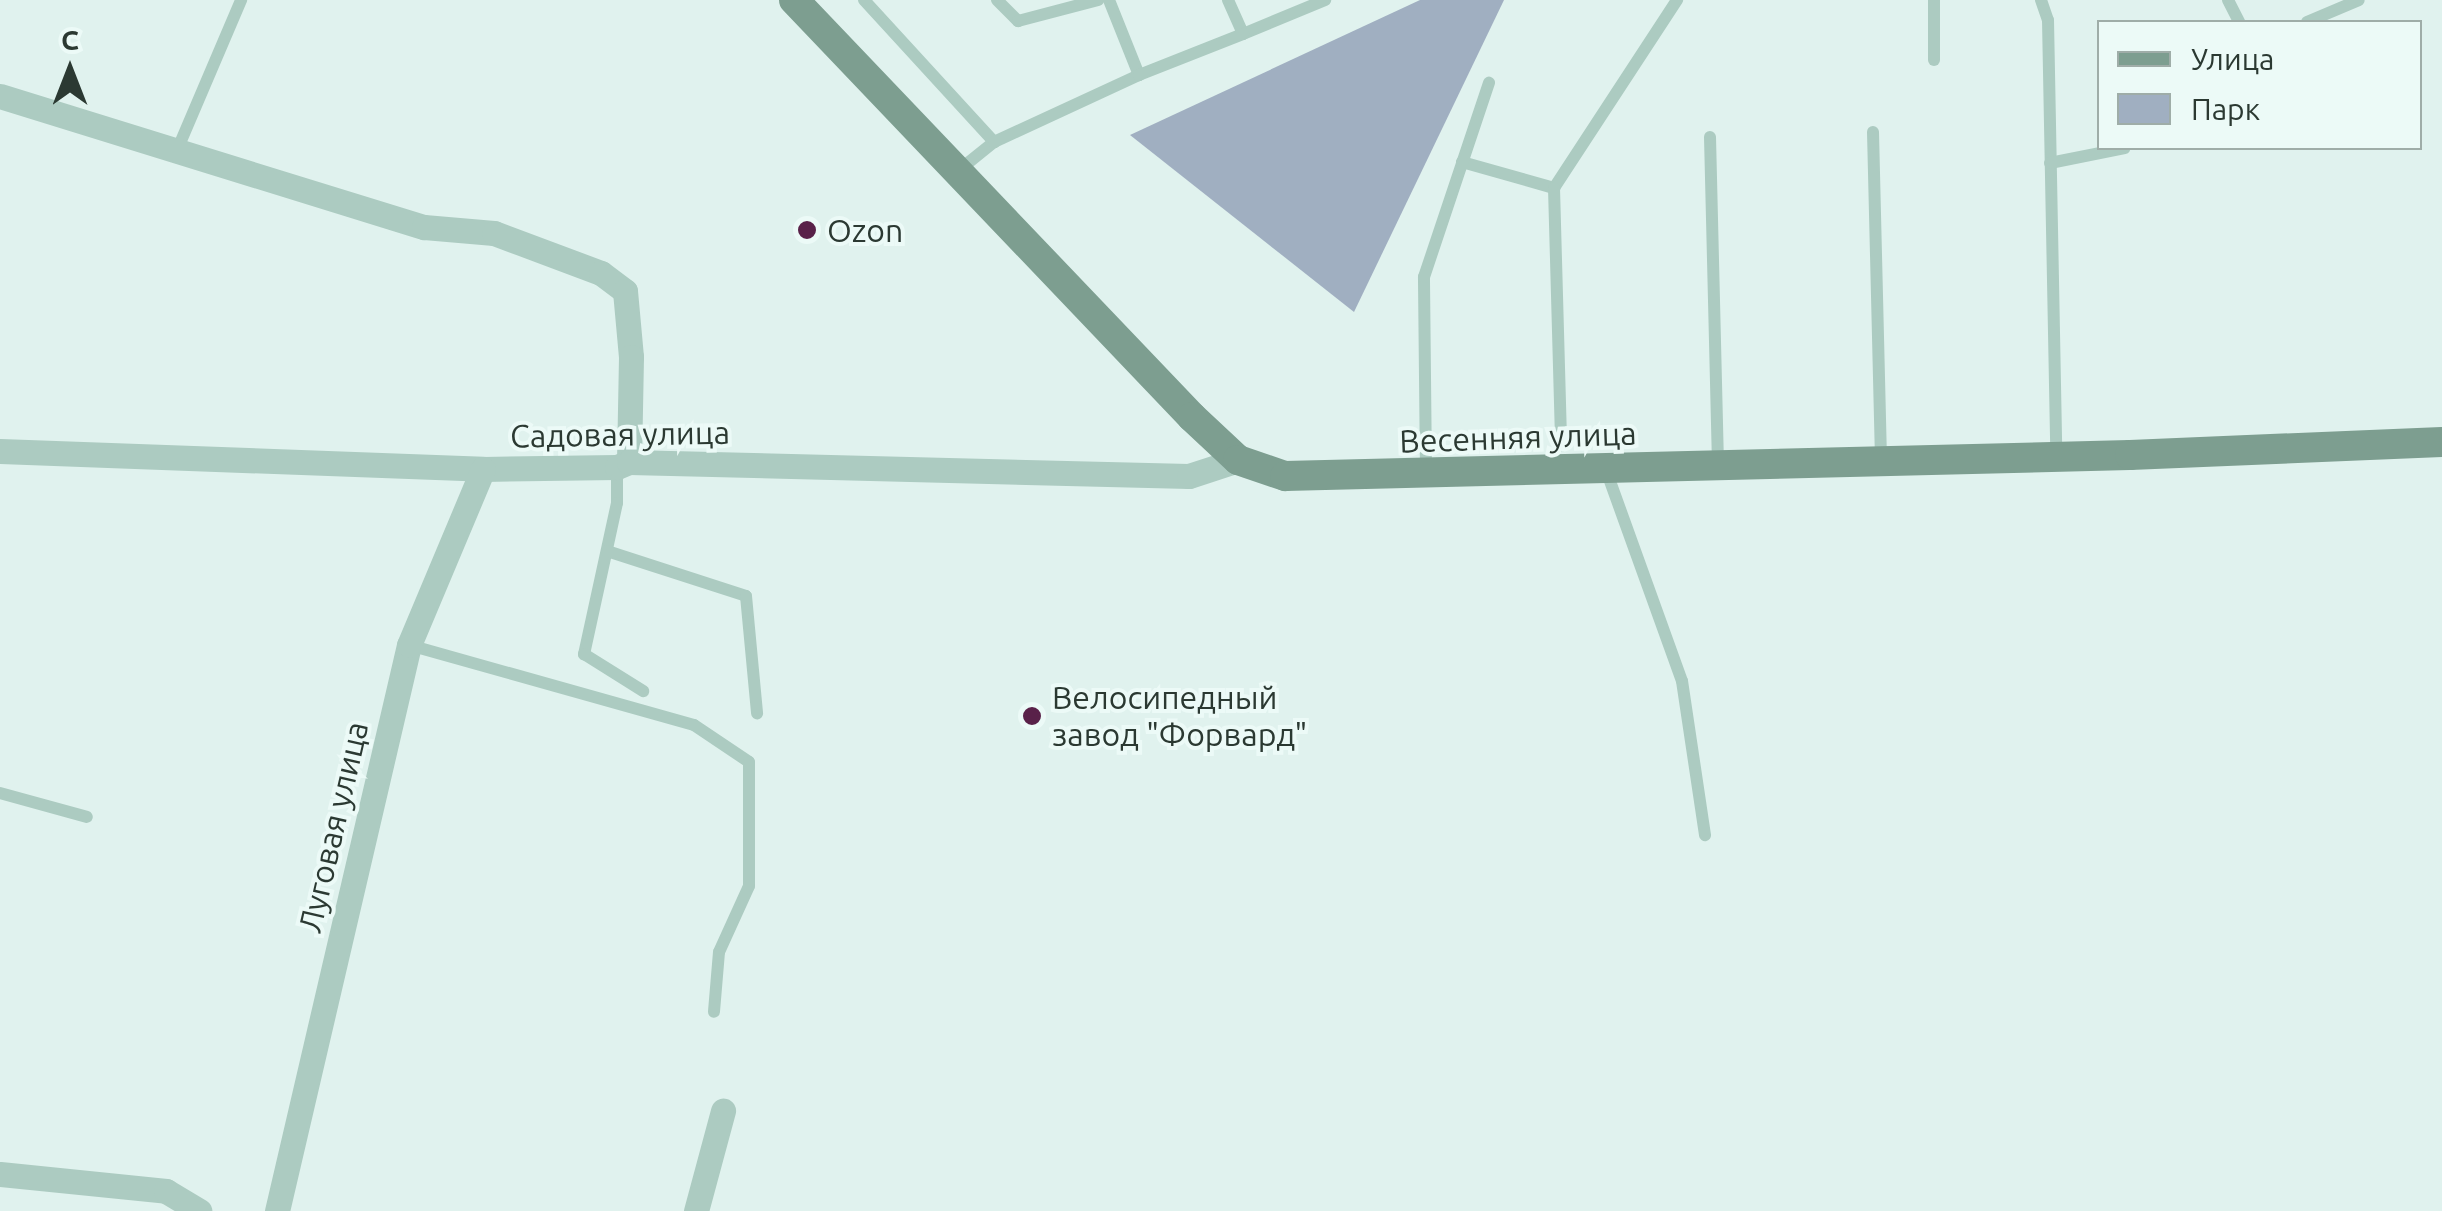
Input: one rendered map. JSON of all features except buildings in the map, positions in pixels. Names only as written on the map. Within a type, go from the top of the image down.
[{"type":"street","name":"Весенняя улица","points":[[794,0],[1238,460],[1285,476],[2056,458],[2442,442]]},
{"type":"street","points":[[0,96],[424,227],[494,234],[558,254],[613,282],[625,291],[626,307],[623,465]]},
{"type":"street","name":"Садовая улица","points":[[0,452],[484,469],[623,465],[1189,476],[1238,460]]},
{"type":"street","name":"Луговая улица","points":[[278,1211],[409,645],[484,469]]},
{"type":"street","points":[[696,1211],[722,1111]]},
{"type":"street","points":[[0,1174],[166,1191],[199,1211]]},
{"type":"lane","points":[[178,148],[241,0]]},
{"type":"lane","points":[[864,0],[994,142]]},
{"type":"lane","points":[[997,0],[1018,21],[1098,0]]},
{"type":"lane","points":[[1109,0],[1139,75]]},
{"type":"lane","points":[[1228,0],[1243,34]]},
{"type":"lane","points":[[958,172],[994,142],[1139,75],[1326,0]]},
{"type":"lane","points":[[1562,446],[1554,188],[1677,0]]},
{"type":"lane","points":[[1934,0],[1934,60]]},
{"type":"lane","points":[[2041,0],[2048,20],[2056,458]]},
{"type":"lane","points":[[2313,20],[2358,0]]},
{"type":"lane","points":[[1426,474],[1424,277],[1489,83]]},
{"type":"lane","points":[[1873,132],[1881,462]]},
{"type":"lane","points":[[1710,137],[1718,466]]},
{"type":"lane","points":[[2050,163],[2115,150]]},
{"type":"lane","points":[[1462,162],[1554,188]]},
{"type":"lane","points":[[623,465],[584,654],[643,691]]},
{"type":"lane","points":[[1606,470],[1682,682],[1705,834]]},
{"type":"lane","points":[[606,551],[746,596],[758,713]]},
{"type":"lane","points":[[409,645],[694,725],[749,762],[749,886],[719,952],[714,1012]]},
{"type":"lane","points":[[0,793],[87,817]]},
{"type":"green space","points":[[1420,0],[1504,0],[1354,312],[1130,135]]},
{"type":"place","name":"Ozon","points":[[807,230]]},
{"type":"place","name":"Велосипедный завод \"Форвард\"","points":[[1032,716]]}]
